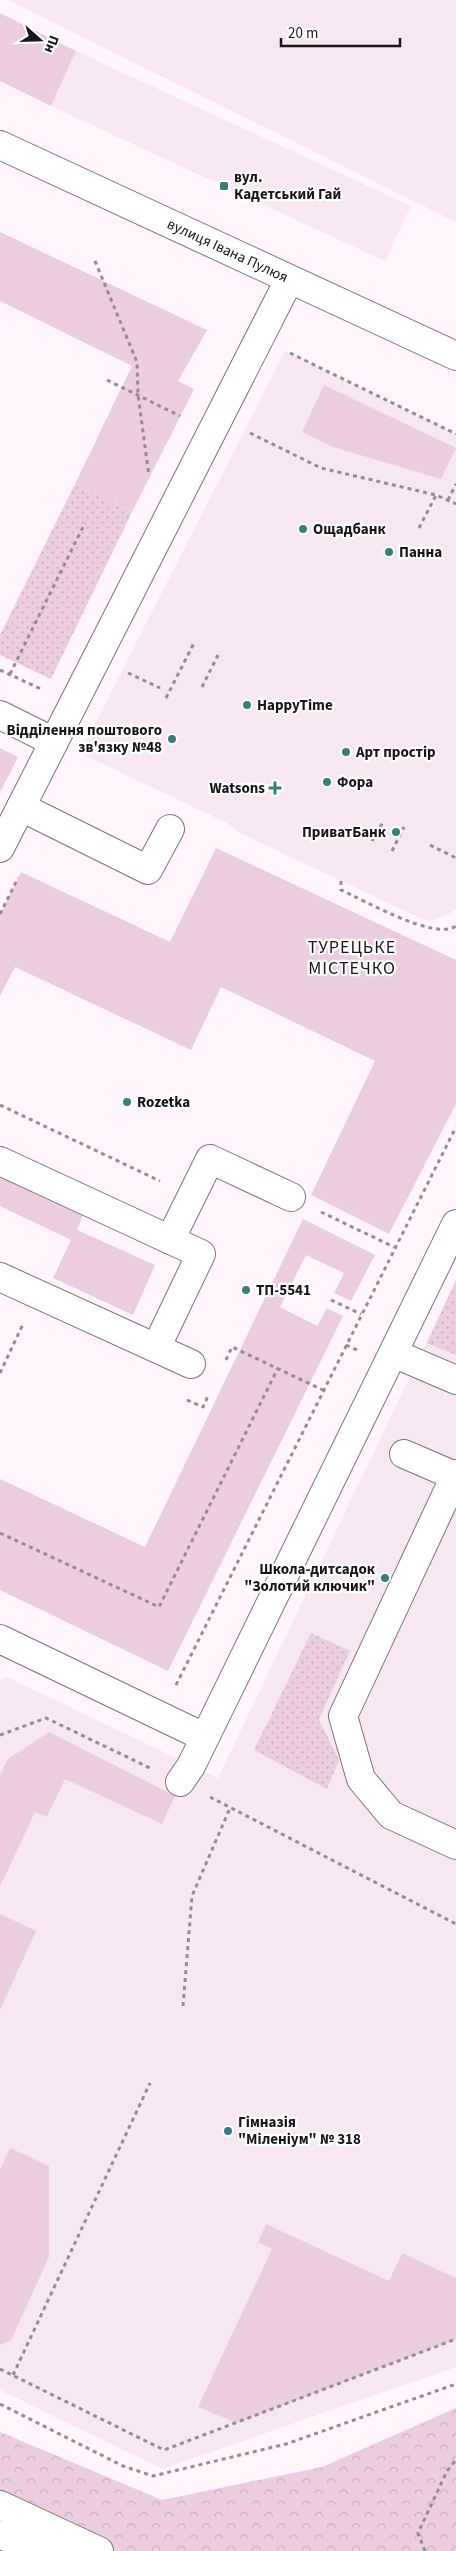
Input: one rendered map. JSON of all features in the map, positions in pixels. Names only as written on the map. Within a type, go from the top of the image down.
[{"type":"street","name":"вулиця Івана Пулюя","points":[[0,144],[456,356]]},
{"type":"street","points":[[2,838],[21,807],[289,280]]},
{"type":"street","points":[[0,714],[50,750]]},
{"type":"street","points":[[0,734],[50,750]]},
{"type":"street","points":[[21,807],[148,870],[170,829]]},
{"type":"street","points":[[170,1240],[210,1159],[291,1197]]},
{"type":"street","points":[[0,1161],[201,1254],[156,1348]]},
{"type":"street","points":[[180,1782],[393,1353],[448,1259],[456,1224]]},
{"type":"street","points":[[0,1277],[191,1364]]},
{"type":"street","points":[[393,1353],[456,1380]]},
{"type":"street","points":[[404,1454],[456,1475],[343,1716],[361,1779],[391,1816],[456,1845]]},
{"type":"street","points":[[0,1639],[204,1737]]},
{"type":"street","points":[[0,2505],[99,2551]]},
{"type":"street","points":[[0,2535],[29,2545],[93,2551]]},
{"type":"path","points":[[95,261],[137,362],[138,395],[149,479]]},
{"type":"path","points":[[285,351],[456,434]]},
{"type":"path","points":[[107,380],[186,419]]},
{"type":"path","points":[[244,430],[321,468],[436,495],[456,504]]},
{"type":"path","points":[[448,500],[456,484]]},
{"type":"path","points":[[420,528],[436,495]]},
{"type":"path","points":[[10,674],[85,523]]},
{"type":"path","points":[[166,698],[194,643]]},
{"type":"path","points":[[202,687],[218,655]]},
{"type":"path","points":[[0,670],[49,693]]},
{"type":"path","points":[[122,670],[160,688]]},
{"type":"path","points":[[372,841],[383,822]]},
{"type":"path","points":[[392,851],[404,826]]},
{"type":"path","points":[[430,845],[456,858]]},
{"type":"path","points":[[341,881],[340,890],[428,929],[452,929],[456,926]]},
{"type":"path","points":[[172,1693],[322,1390],[456,1127]]},
{"type":"path","points":[[330,1300],[361,1314]]},
{"type":"path","points":[[0,1373],[24,1324],[32,1328]]},
{"type":"path","points":[[232,1347],[322,1390]]},
{"type":"path","points":[[0,1533],[159,1607],[278,1368]]},
{"type":"path","points":[[185,1399],[203,1407]]},
{"type":"path","points":[[0,1735],[46,1718],[180,1782],[456,1924]]},
{"type":"path","points":[[182,2006],[192,1896],[205,1872],[230,1808]]},
{"type":"path","points":[[13,2375],[150,2083]]},
{"type":"path","points":[[0,2369],[164,2450],[456,2339]]},
{"type":"path","points":[[0,2404],[123,2466],[153,2476],[286,2444],[456,2384]]},
{"type":"path","points":[[425,2551],[418,2533],[447,2471],[456,2460]]},
{"type":"shaded area","points":[[8,0],[456,0],[456,222]]},
{"type":"shaded area","points":[[76,51],[411,206],[385,261],[51,106]]},
{"type":"shaded area","points":[[285,351],[456,434],[456,910],[435,920],[424,920],[242,834],[227,823],[80,753]]},
{"type":"shaded area","name":"Гімназія \"Міленіум\" № 318","points":[[456,1280],[456,2367],[162,2469],[0,2390],[0,1680],[7,1677],[218,1778]]},
{"type":"green space","points":[[0,13],[76,51],[51,106],[0,81]]},
{"type":"green space","points":[[0,232],[207,330],[178,381],[194,389],[132,512],[75,484],[132,366],[0,301]]},
{"type":"green space","points":[[324,385],[456,448],[441,479],[333,447],[302,432]]},
{"type":"green space","points":[[75,484],[132,512],[51,679],[0,655],[0,635]]},
{"type":"green space","points":[[0,748],[18,757],[0,792]]},
{"type":"green space","points":[[216,848],[456,960],[456,1104],[389,1234],[311,1195],[375,1061],[221,987],[191,1050],[15,967],[0,996],[0,914],[21,872],[170,942]]},
{"type":"green space","points":[[0,1176],[83,1215],[77,1230],[155,1265],[133,1315],[53,1278],[71,1240],[0,1206]]},
{"type":"green space","points":[[303,1219],[375,1255],[351,1301],[334,1293],[344,1273],[306,1255],[280,1307],[317,1326],[327,1308],[343,1316],[168,1671],[0,1590],[0,1479],[145,1547]]},
{"type":"green space","points":[[456,1280],[456,1355],[427,1343]]},
{"type":"green space","points":[[311,1633],[350,1651],[319,1719],[339,1760],[327,1789],[254,1750]]},
{"type":"green space","points":[[49,1732],[175,1796],[162,1824],[65,1779],[47,1817],[35,1812],[0,1887],[0,1775],[8,1759]]},
{"type":"green space","points":[[0,1914],[36,1931],[0,2010]]},
{"type":"green space","points":[[10,2148],[49,2166],[49,2257],[11,2340],[0,2345],[0,2170]]},
{"type":"green space","points":[[266,2224],[389,2281],[402,2253],[456,2278],[456,2339],[237,2423],[198,2407],[272,2249],[258,2242]]},
{"type":"green space","points":[[456,2408],[456,2551],[0,2551],[0,2432],[162,2500],[322,2467]]},
{"type":"place","name":"вул. Кадетський Гай","points":[[224,186]]},
{"type":"place","name":"Ощадбанк","points":[[303,529]]},
{"type":"place","name":"Панна","points":[[389,552]]},
{"type":"place","name":"HappyTime","points":[[247,705]]},
{"type":"place","name":"Відділення поштового зв'язку №48","points":[[172,739]]},
{"type":"place","name":"Арт простір","points":[[346,752]]},
{"type":"place","name":"Фора","points":[[327,782]]},
{"type":"place","name":"Watsons","points":[[275,788]]},
{"type":"place","name":"ПриватБанк","points":[[396,832]]},
{"type":"place","name":"Rozetka","points":[[127,1102]]},
{"type":"place","name":"ТП-5541","points":[[246,1290]]},
{"type":"place","name":"Школа-дитсадок \"Золотий ключик\"","points":[[385,1578]]},
{"type":"place","name":"Гімназія \"Міленіум\" № 318","points":[[228,2131]]},
{"type":"district","name":"ТУРЕЦЬКЕ МІСТЕЧКО","points":[[352,958]]}]
